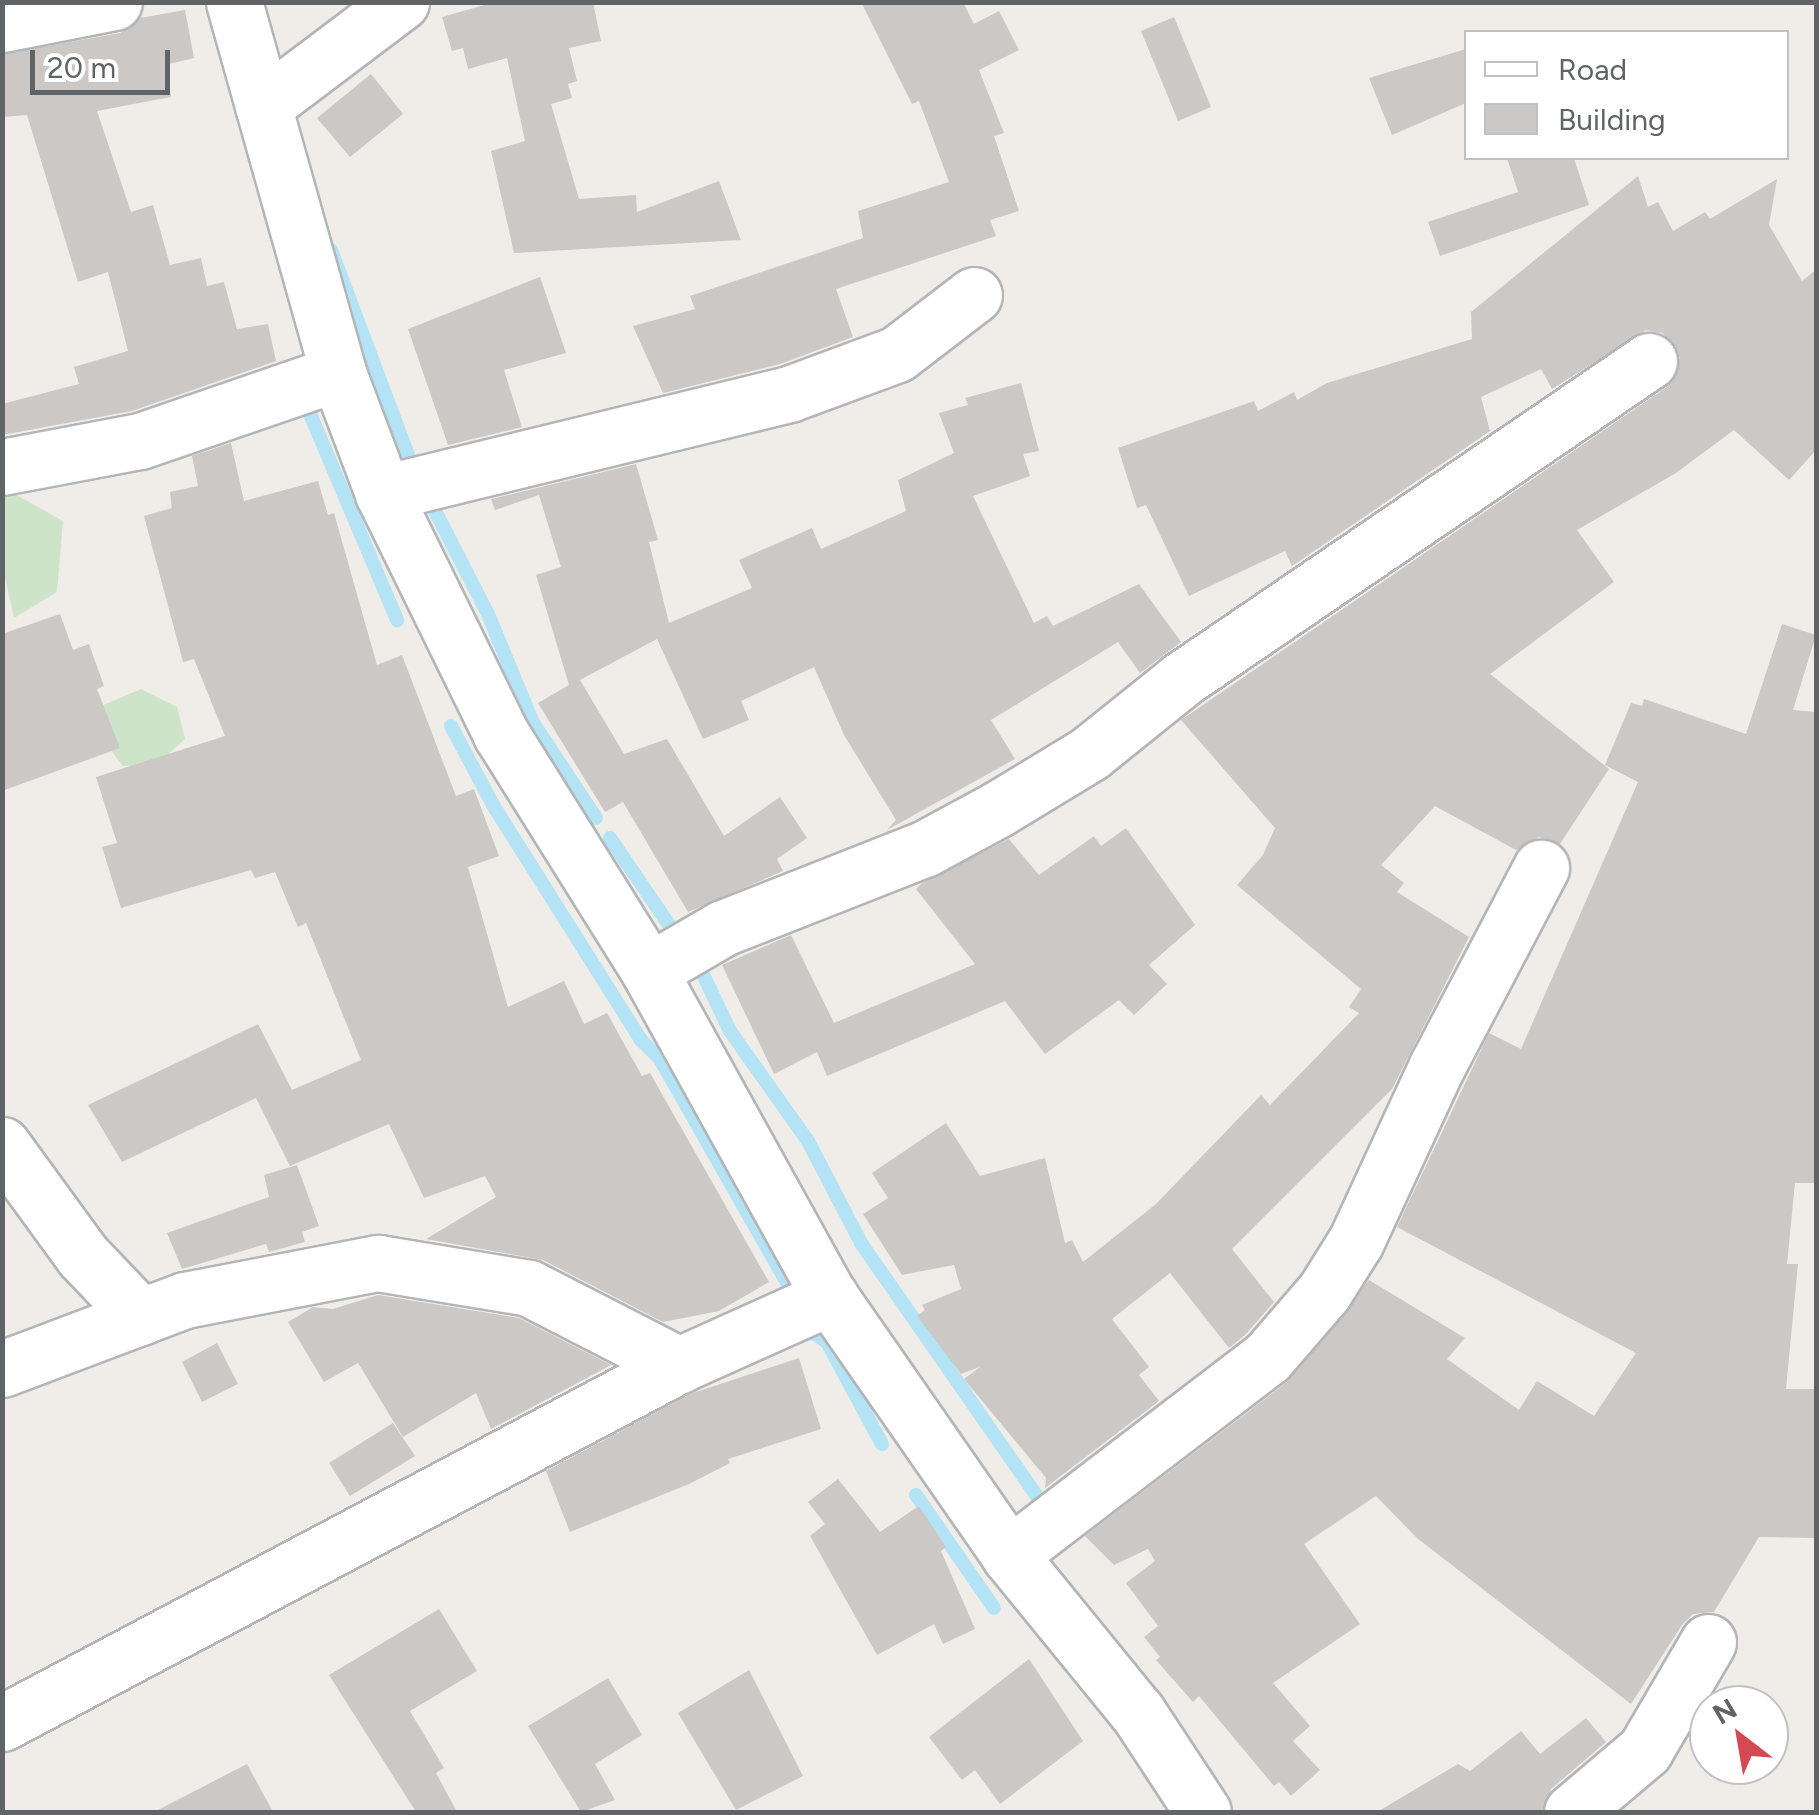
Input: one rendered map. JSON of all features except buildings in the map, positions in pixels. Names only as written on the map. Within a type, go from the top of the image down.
[{"type":"street","points":[[2,24],[114,2]]},
{"type":"street","points":[[234,2],[338,373],[383,493],[501,734],[649,971],[830,1297],[1009,1555],[1138,1713],[1203,1812]]},
{"type":"street","points":[[263,106],[402,2]]},
{"type":"street","points":[[383,493],[789,394],[897,354],[974,295]]},
{"type":"street","points":[[649,971],[723,928],[926,848],[998,809],[1090,752],[1182,679],[1649,361]]},
{"type":"street","points":[[2,467],[140,441],[338,373]]},
{"type":"street","points":[[1009,1555],[1267,1358],[1324,1292],[1356,1241],[1437,1066],[1541,868]]},
{"type":"street","points":[[2,1145],[82,1256],[141,1317]]},
{"type":"street","points":[[2,1369],[141,1317],[222,1292],[378,1262],[529,1288],[679,1366]]},
{"type":"street","points":[[2,1723],[679,1366],[830,1297]]},
{"type":"street","points":[[1572,1812],[1645,1750],[1708,1642]]},
{"type":"green space","points":[[2,487],[63,521],[57,592],[14,618],[3,569]]},
{"type":"green space","points":[[141,689],[177,707],[185,739],[155,766],[123,766],[98,734],[101,706]]},
{"type":"waterway","points":[[331,250],[408,455]]},
{"type":"waterway","points":[[305,402],[397,620]]},
{"type":"waterway","points":[[426,493],[488,614],[532,721],[596,818]]},
{"type":"waterway","points":[[451,726],[493,805],[641,1040],[660,1059],[786,1281]]},
{"type":"waterway","points":[[610,838],[680,941]]},
{"type":"waterway","points":[[698,964],[730,1031],[808,1141],[861,1243],[1043,1505]]},
{"type":"waterway","points":[[801,1335],[814,1333],[827,1342],[882,1444]]},
{"type":"waterway","points":[[916,1495],[994,1608]]}]
